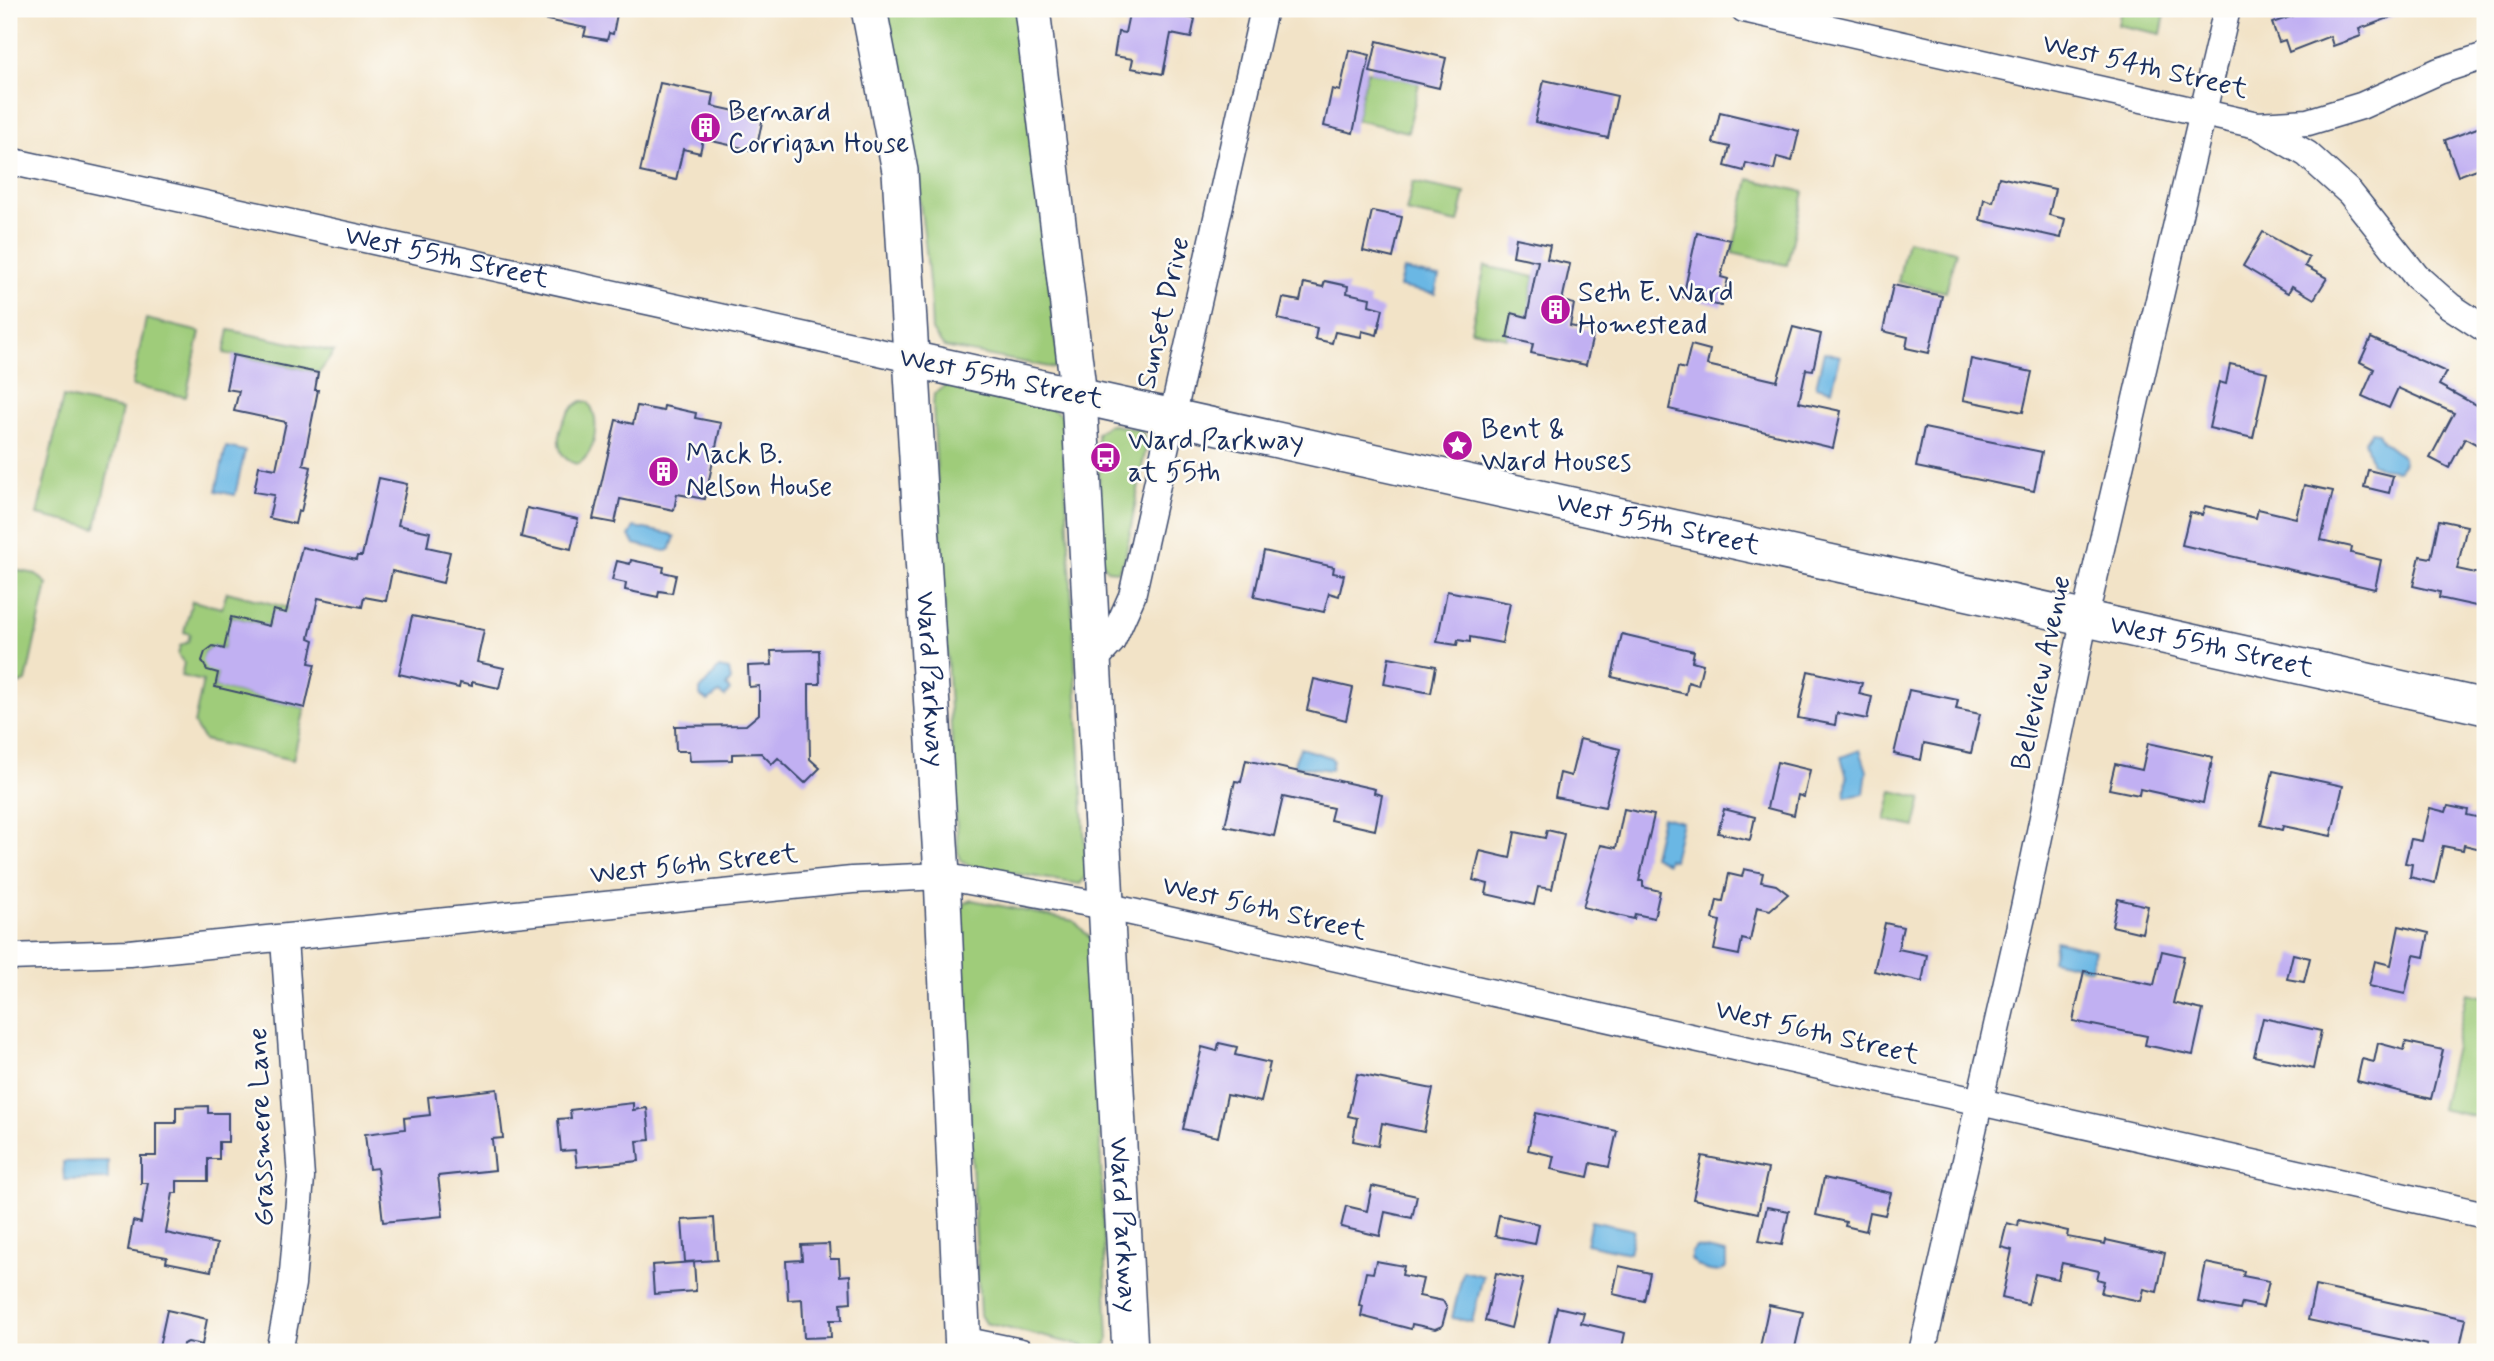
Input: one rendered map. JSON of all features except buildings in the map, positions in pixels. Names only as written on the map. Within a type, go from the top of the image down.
[{"type":"main road","name":"Ward Parkway","points":[[869,9],[900,171],[943,876],[963,1346]]},
{"type":"main road","name":"Ward Parkway","points":[[1032,9],[1079,396],[1129,1352]]},
{"type":"main road","name":"West 55th Street","points":[[911,359],[2485,707]]},
{"type":"street","name":"Sunset Drive","points":[[1093,662],[1112,641],[1132,596],[1264,9]]},
{"type":"street","name":"West 54th Street","points":[[1744,9],[2257,125],[2308,122],[2361,106],[2439,71],[2485,56]]},
{"type":"street","name":"Belleview Avenue","points":[[1922,1352],[2024,908],[2085,617],[2227,9]]},
{"type":"street","points":[[2257,125],[2307,154],[2350,193],[2416,276],[2450,306],[2485,329]]},
{"type":"street","name":"West 55th Street","points":[[9,161],[911,359]]},
{"type":"street","name":"West 56th Street","points":[[9,957],[129,953],[284,940],[852,880],[943,876],[1105,905],[2485,1215]]},
{"type":"street","name":"Grassmere Lane","points":[[279,1352],[292,1284],[301,1178],[284,940]]},
{"type":"street","points":[[963,1346],[1021,1352]]},
{"type":"green space","points":[[883,9],[1016,9],[1059,364],[1054,368],[944,347],[932,331],[921,209],[908,129]]},
{"type":"green space","points":[[2121,9],[2166,9],[2161,34],[2118,25]]},
{"type":"green space","points":[[1367,71],[1419,83],[1408,132],[1356,120]]},
{"type":"green space","points":[[1749,179],[1804,192],[1787,265],[1732,253]]},
{"type":"green space","points":[[1413,182],[1465,193],[1458,223],[1406,212]]},
{"type":"green space","points":[[1907,240],[1956,251],[1946,292],[1898,282]]},
{"type":"green space","points":[[1485,266],[1535,277],[1530,299],[1534,318],[1512,314],[1507,338],[1471,330]]},
{"type":"green space","points":[[146,319],[200,332],[186,397],[132,386]]},
{"type":"green space","points":[[229,330],[334,352],[319,373],[224,353]]},
{"type":"green space","points":[[947,384],[1049,407],[1062,415],[1086,867],[1086,877],[1080,884],[974,867],[962,862],[958,852],[933,405],[934,394]]},
{"type":"green space","points":[[63,397],[122,410],[96,528],[37,515]]},
{"type":"green space","points":[[582,401],[588,402],[592,409],[595,435],[589,452],[578,464],[568,460],[562,453],[559,434],[567,415]]},
{"type":"green space","points":[[1109,424],[1140,430],[1146,438],[1125,559],[1118,571],[1107,570],[1102,561],[1097,433]]},
{"type":"green space","points":[[9,569],[36,574],[47,584],[26,682],[9,687]]},
{"type":"green space","points":[[227,592],[297,610],[269,626],[232,617],[224,649],[213,646],[205,652],[203,661],[218,673],[215,687],[305,708],[293,760],[204,740],[194,724],[203,681],[181,676],[184,663],[178,655],[180,646],[188,642],[190,634],[184,632],[192,601],[222,608]]},
{"type":"green space","points":[[1892,791],[1922,798],[1915,827],[1885,820]]},
{"type":"green space","points":[[972,900],[1074,921],[1092,940],[1108,1341],[1104,1348],[1096,1349],[985,1323],[980,1315],[959,915],[961,905]]},
{"type":"green space","points":[[2467,993],[2485,997],[2485,1119],[2441,1109]]},
{"type":"water","points":[[1403,270],[1439,277],[1435,294],[1399,287]]},
{"type":"water","points":[[1824,352],[1840,356],[1832,390],[1816,386]]},
{"type":"water","points":[[2371,432],[2378,433],[2382,441],[2403,457],[2404,463],[2398,470],[2372,464],[2365,441]]},
{"type":"water","points":[[226,447],[245,451],[235,495],[216,491]]},
{"type":"water","points":[[634,527],[675,537],[670,550],[635,544],[629,536]]},
{"type":"water","points":[[719,668],[729,670],[731,680],[726,686],[730,690],[725,697],[719,693],[708,701],[700,696],[700,690]]},
{"type":"water","points":[[1300,748],[1330,757],[1333,760],[1331,770],[1296,766],[1294,763]]},
{"type":"water","points":[[1860,750],[1867,771],[1864,794],[1845,797],[1847,777],[1841,757]]},
{"type":"water","points":[[1662,817],[1682,822],[1673,860],[1668,859],[1667,863],[1653,856]]},
{"type":"water","points":[[2056,941],[2095,950],[2091,969],[2052,960]]},
{"type":"water","points":[[108,1161],[108,1179],[64,1180],[63,1162]]},
{"type":"water","points":[[1591,1221],[1634,1230],[1629,1253],[1586,1244]]},
{"type":"water","points":[[1696,1247],[1726,1253],[1726,1268],[1712,1271],[1698,1266],[1691,1259],[1691,1252]]},
{"type":"water","points":[[1463,1271],[1483,1276],[1472,1322],[1452,1318]]},
{"type":"place","name":"Bernard Corrigan House","points":[[705,128]]},
{"type":"place","name":"Seth E. Ward Homestead","points":[[1555,309]]},
{"type":"place","name":"Bent & Ward Houses","points":[[1458,446]]},
{"type":"place","name":"Ward Parkway at 55th","points":[[1105,457]]},
{"type":"place","name":"Mack B. Nelson House","points":[[663,471]]}]
